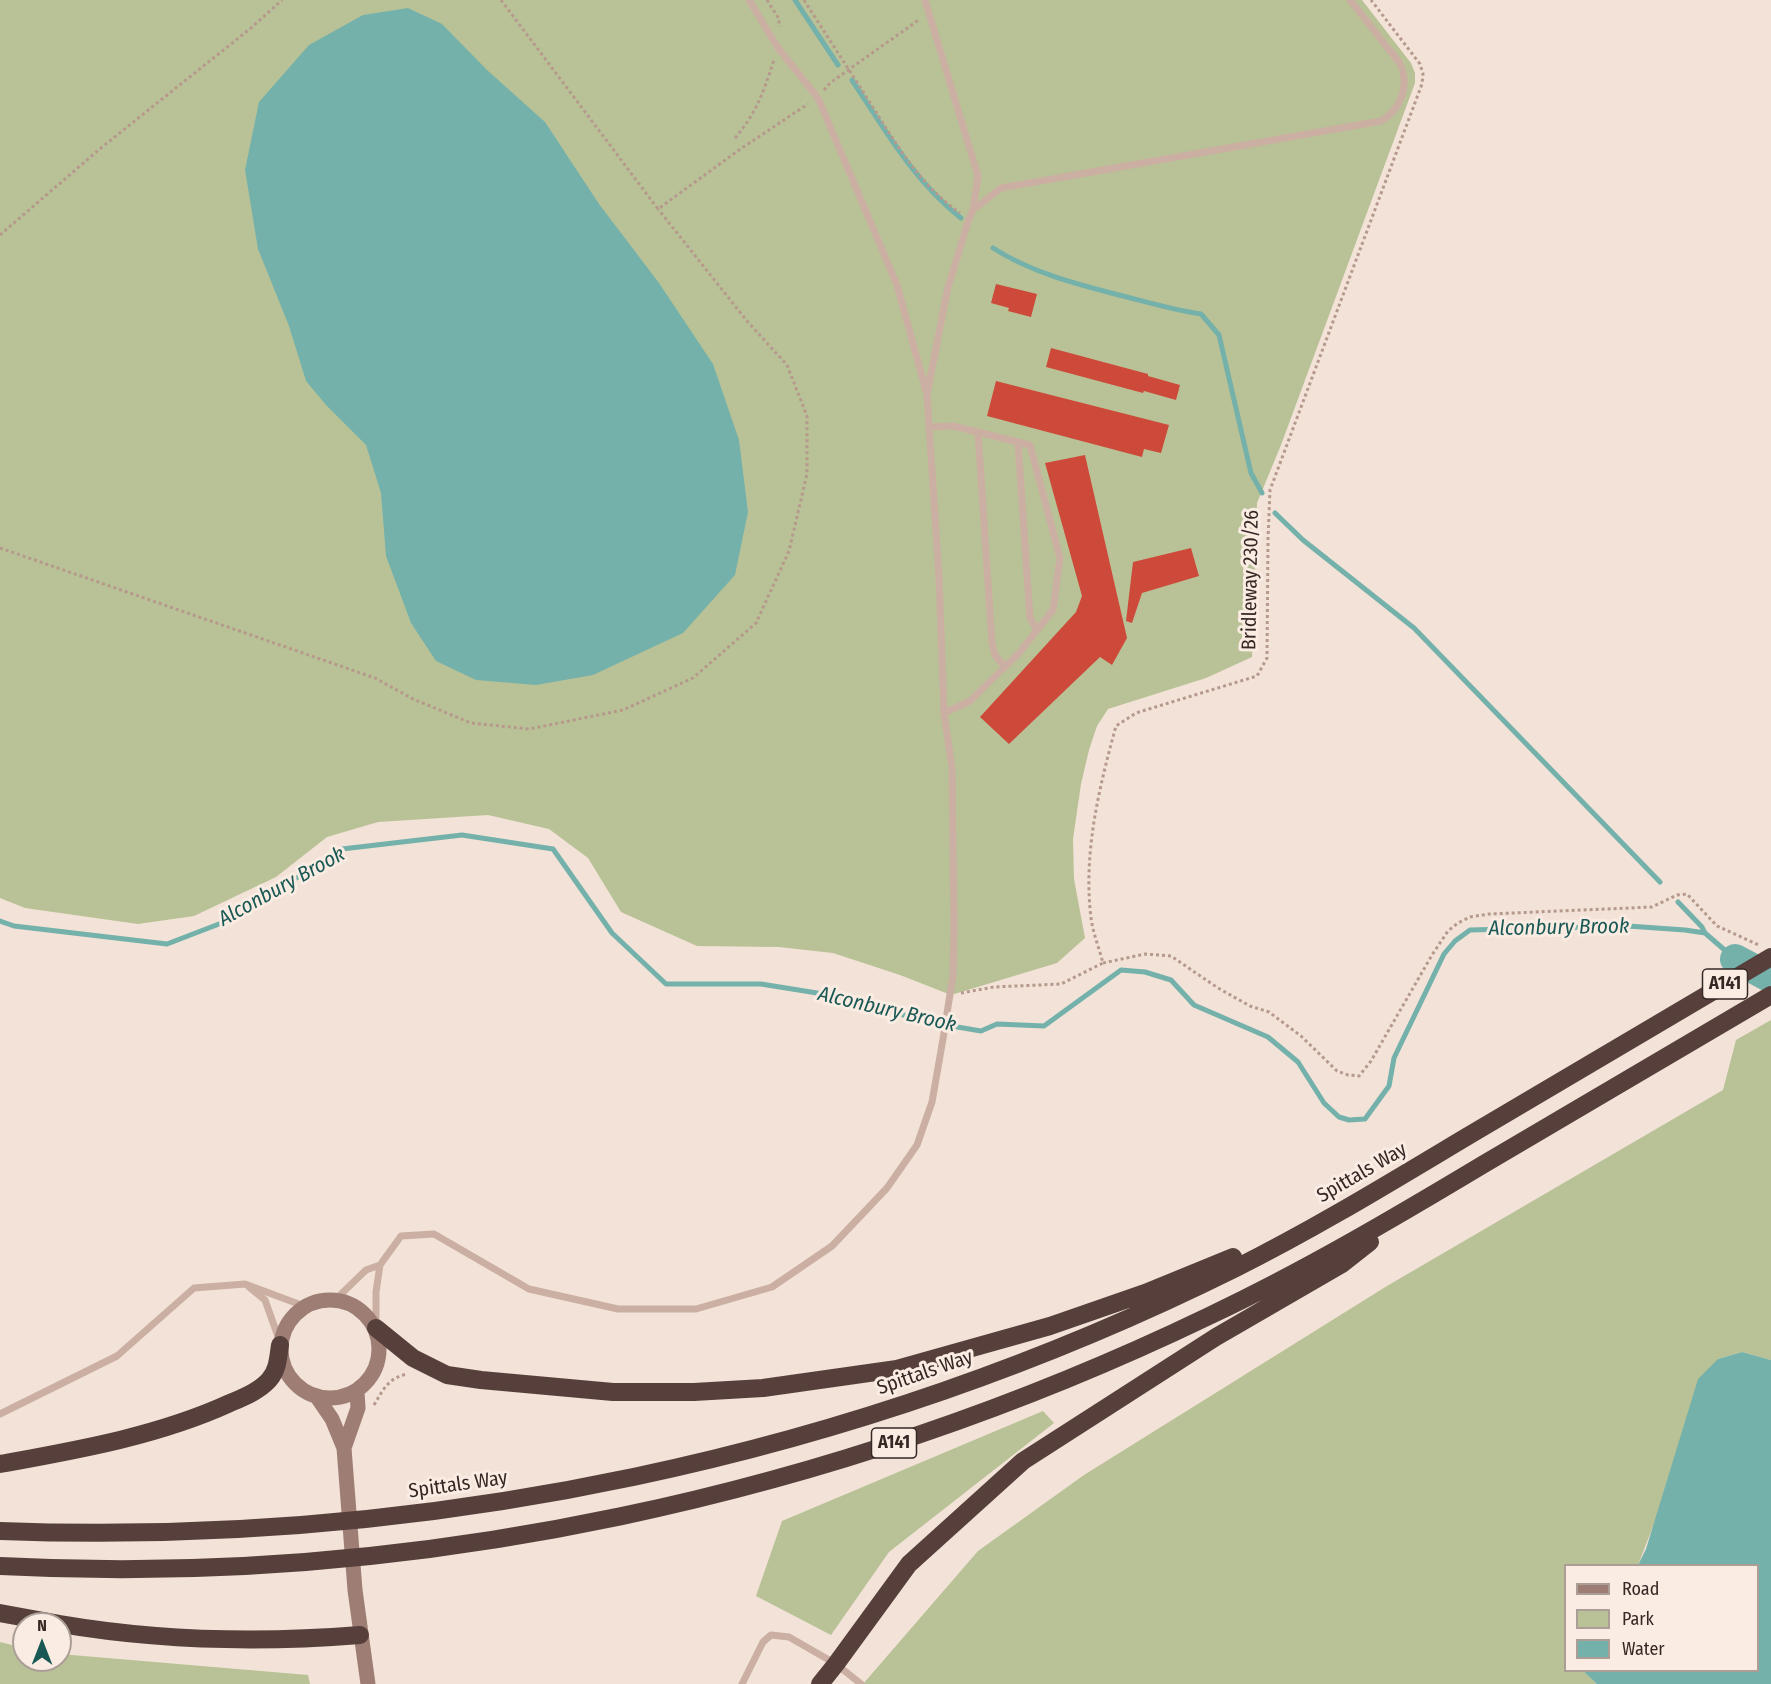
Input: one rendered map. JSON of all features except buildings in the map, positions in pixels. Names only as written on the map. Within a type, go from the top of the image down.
[{"type":"highway","name":"Spittals Way","points":[[0,1531],[112,1533],[199,1531],[350,1521],[511,1500],[723,1457],[868,1416],[1011,1367],[1151,1309],[1238,1267],[1342,1212],[1771,957]]},
{"type":"highway","name":"A141","points":[[0,1566],[96,1568],[261,1564],[355,1556],[518,1535],[645,1510],[748,1486],[906,1440],[1083,1373],[1211,1316],[1285,1279],[1771,995]]},
{"type":"highway","points":[[820,1684],[909,1564],[1023,1461],[1216,1337],[1342,1264],[1428,1197]]},
{"type":"highway","points":[[376,1328],[413,1358],[447,1375],[458,1377],[613,1392],[694,1392],[763,1388],[897,1369],[1050,1326],[1145,1293],[1342,1212]]},
{"type":"highway","points":[[0,1464],[147,1433],[219,1408],[251,1394],[269,1379],[277,1365],[280,1344]]},
{"type":"highway","points":[[72,1626],[200,1639],[299,1640],[360,1635]]},
{"type":"main road","points":[[336,1299],[347,1302],[364,1312],[376,1328],[380,1350],[375,1371],[357,1392],[341,1397],[317,1397],[301,1390],[292,1381],[281,1360],[280,1344],[286,1324],[304,1306],[336,1299]]},
{"type":"main road","points":[[344,1448],[358,1408],[357,1392]]},
{"type":"main road","points":[[317,1397],[332,1419],[344,1448],[355,1590],[368,1684]]},
{"type":"lane","points":[[376,1328],[376,1292],[380,1265],[401,1236],[434,1234],[529,1289],[618,1309],[696,1309],[772,1287],[832,1246],[887,1188],[917,1145],[932,1102],[951,995],[954,926],[952,768],[944,712],[939,577],[927,394],[897,285],[818,98],[778,48],[749,0]]},
{"type":"lane","points":[[925,0],[978,176],[973,210],[948,287],[927,394]]},
{"type":"lane","points":[[973,210],[1001,188],[1382,121],[1397,109],[1403,93],[1404,78],[1399,62],[1350,0]]},
{"type":"lane","points":[[929,427],[953,426],[1030,445],[1060,558],[1053,610],[1019,653],[970,701],[944,712]]},
{"type":"lane","points":[[978,432],[992,643],[995,655],[1005,667]]},
{"type":"lane","points":[[1018,442],[1030,618],[1037,630]]},
{"type":"lane","points":[[336,1299],[366,1270],[380,1265]]},
{"type":"lane","points":[[245,1284],[265,1300],[280,1344]]},
{"type":"lane","points":[[0,1414],[117,1356],[194,1288],[245,1284],[304,1306]]},
{"type":"lane","points":[[742,1684],[763,1642],[771,1635],[789,1636],[836,1664],[861,1684]]},
{"type":"path","points":[[0,235],[102,147],[251,28],[282,0]]},
{"type":"path","points":[[0,548],[375,678],[413,699],[471,723],[529,729],[622,710],[693,678],[756,623],[789,551],[807,474],[807,416],[787,365],[747,321],[658,209],[501,0]]},
{"type":"path","points":[[735,138],[762,98],[778,48],[779,19],[767,0]]},
{"type":"path","points":[[804,0],[912,166],[945,202],[969,219]]},
{"type":"path","name":"Bridleway 230/26","points":[[1103,963],[1091,919],[1089,857],[1098,802],[1116,726],[1136,712],[1257,676],[1267,658],[1270,490],[1422,84],[1423,74],[1420,64],[1371,0]]},
{"type":"path","points":[[658,209],[738,150],[818,98],[830,84],[928,12]]},
{"type":"path","points":[[951,995],[994,987],[1061,984],[1103,963],[1145,954],[1171,956],[1218,988],[1250,1006],[1269,1012],[1300,1036],[1337,1071],[1359,1076],[1371,1061],[1432,955],[1448,932],[1458,923],[1470,917],[1489,914],[1652,907],[1677,895],[1687,894],[1717,926],[1757,945]]},
{"type":"path","points":[[372,1410],[385,1385],[409,1374]]},
{"type":"green space","points":[[0,0],[1362,0],[1411,63],[1415,73],[1415,83],[1281,445],[1257,503],[1252,657],[1206,678],[1108,709],[1097,726],[1081,784],[1073,839],[1074,879],[1085,938],[1057,963],[951,995],[833,953],[779,947],[697,946],[621,912],[588,858],[549,829],[488,815],[378,822],[327,837],[276,877],[194,916],[138,924],[25,908],[0,898]]},
{"type":"green space","points":[[1771,1020],[1771,1360],[1742,1352],[1718,1359],[1638,1564],[1564,1564],[1564,1672],[1584,1672],[1597,1684],[863,1684],[978,1551],[1084,1475],[1387,1286],[1723,1090],[1736,1040]]},
{"type":"green space","points":[[1043,1411],[1054,1423],[889,1552],[831,1635],[756,1596],[782,1521]]},
{"type":"green space","points":[[0,1642],[12,1645],[12,1672],[72,1672],[72,1655],[308,1675],[310,1684],[0,1684]]},
{"type":"water","points":[[408,8],[442,24],[487,70],[545,122],[599,204],[659,283],[713,364],[739,440],[748,512],[735,575],[683,633],[593,675],[536,685],[476,680],[436,661],[411,623],[386,556],[381,493],[366,445],[326,405],[306,381],[289,326],[258,249],[245,170],[259,102],[309,45],[363,15]]},
{"type":"water","points":[[1742,1352],[1771,1360],[1771,1684],[1597,1684],[1584,1672],[1759,1672],[1759,1564],[1638,1564],[1646,1549],[1698,1379],[1718,1359]]},
{"type":"waterway","points":[[795,0],[838,65]]},
{"type":"waterway","points":[[852,80],[915,171],[929,188],[961,218]]},
{"type":"waterway","points":[[993,248],[1022,264],[1070,282],[1160,306],[1201,314],[1219,335],[1251,473],[1262,493]]},
{"type":"waterway","points":[[1275,513],[1303,540],[1414,628],[1660,882]]},
{"type":"waterway","name":"Alconbury Brook","points":[[0,921],[14,926],[167,944],[232,919],[342,849],[462,835],[553,849],[612,933],[666,984],[761,984],[842,997],[928,1022],[981,1031],[997,1024],[1044,1026],[1121,970],[1145,972],[1171,980],[1194,1005],[1268,1037],[1298,1062],[1324,1103],[1339,1117],[1349,1120],[1365,1119],[1389,1086],[1394,1058],[1444,954],[1455,941],[1470,930],[1628,926],[1685,930],[1705,933],[1735,959]]},
{"type":"waterway","points":[[1678,902],[1705,933]]},
{"type":"waterway","name":"Alconbury Brook","points":[[1735,959],[1771,978]]}]
